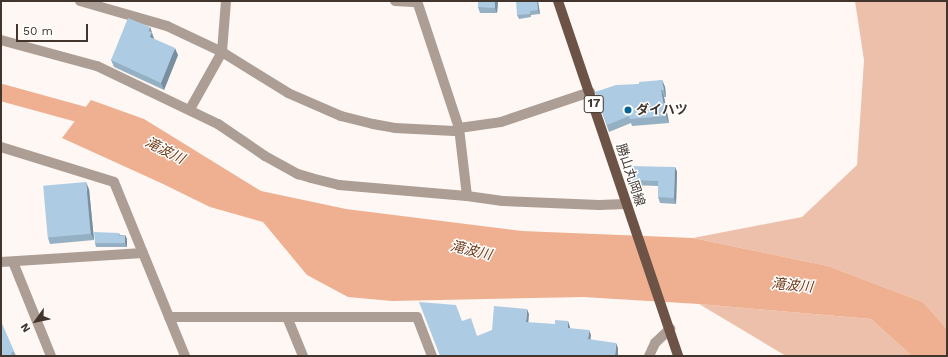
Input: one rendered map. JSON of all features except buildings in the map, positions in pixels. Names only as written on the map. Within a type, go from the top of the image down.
[{"type":"main road","name":"勝山丸岡線","points":[[558,1],[678,356]]},
{"type":"street","points":[[80,1],[167,26],[222,52],[288,93],[341,116],[395,128],[445,131],[501,122],[590,92]]},
{"type":"street","points":[[190,109],[222,52],[226,1]]},
{"type":"street","points":[[395,1],[417,1],[459,128],[467,196]]},
{"type":"street","points":[[1,40],[97,66],[190,109],[218,124],[284,167],[298,174],[311,178],[339,185],[467,196],[503,201],[627,207]]},
{"type":"street","points":[[1,147],[114,182],[186,356]]},
{"type":"street","points":[[1,262],[144,253]]},
{"type":"street","points":[[13,262],[51,356]]},
{"type":"street","points":[[170,316],[417,318],[432,356]]},
{"type":"street","points":[[287,317],[303,356]]},
{"type":"street","points":[[649,356],[655,343],[670,329]]},
{"type":"shaded area","points":[[855,1],[947,1],[947,329],[923,302],[828,266],[693,238],[802,217],[857,165],[864,60]]},
{"type":"shaded area","points":[[699,304],[871,319],[912,356],[786,356]]},
{"type":"water","points":[[91,100],[144,119],[261,191],[346,209],[522,231],[693,238],[828,266],[923,302],[947,329],[947,356],[912,356],[871,319],[699,304],[583,297],[392,301],[348,297],[307,275],[263,222],[210,207],[62,138]]},
{"type":"waterway","name":"滝波川","points":[[1,92],[103,120]]},
{"type":"place","name":"ダイハツ","points":[[628,110]]}]
